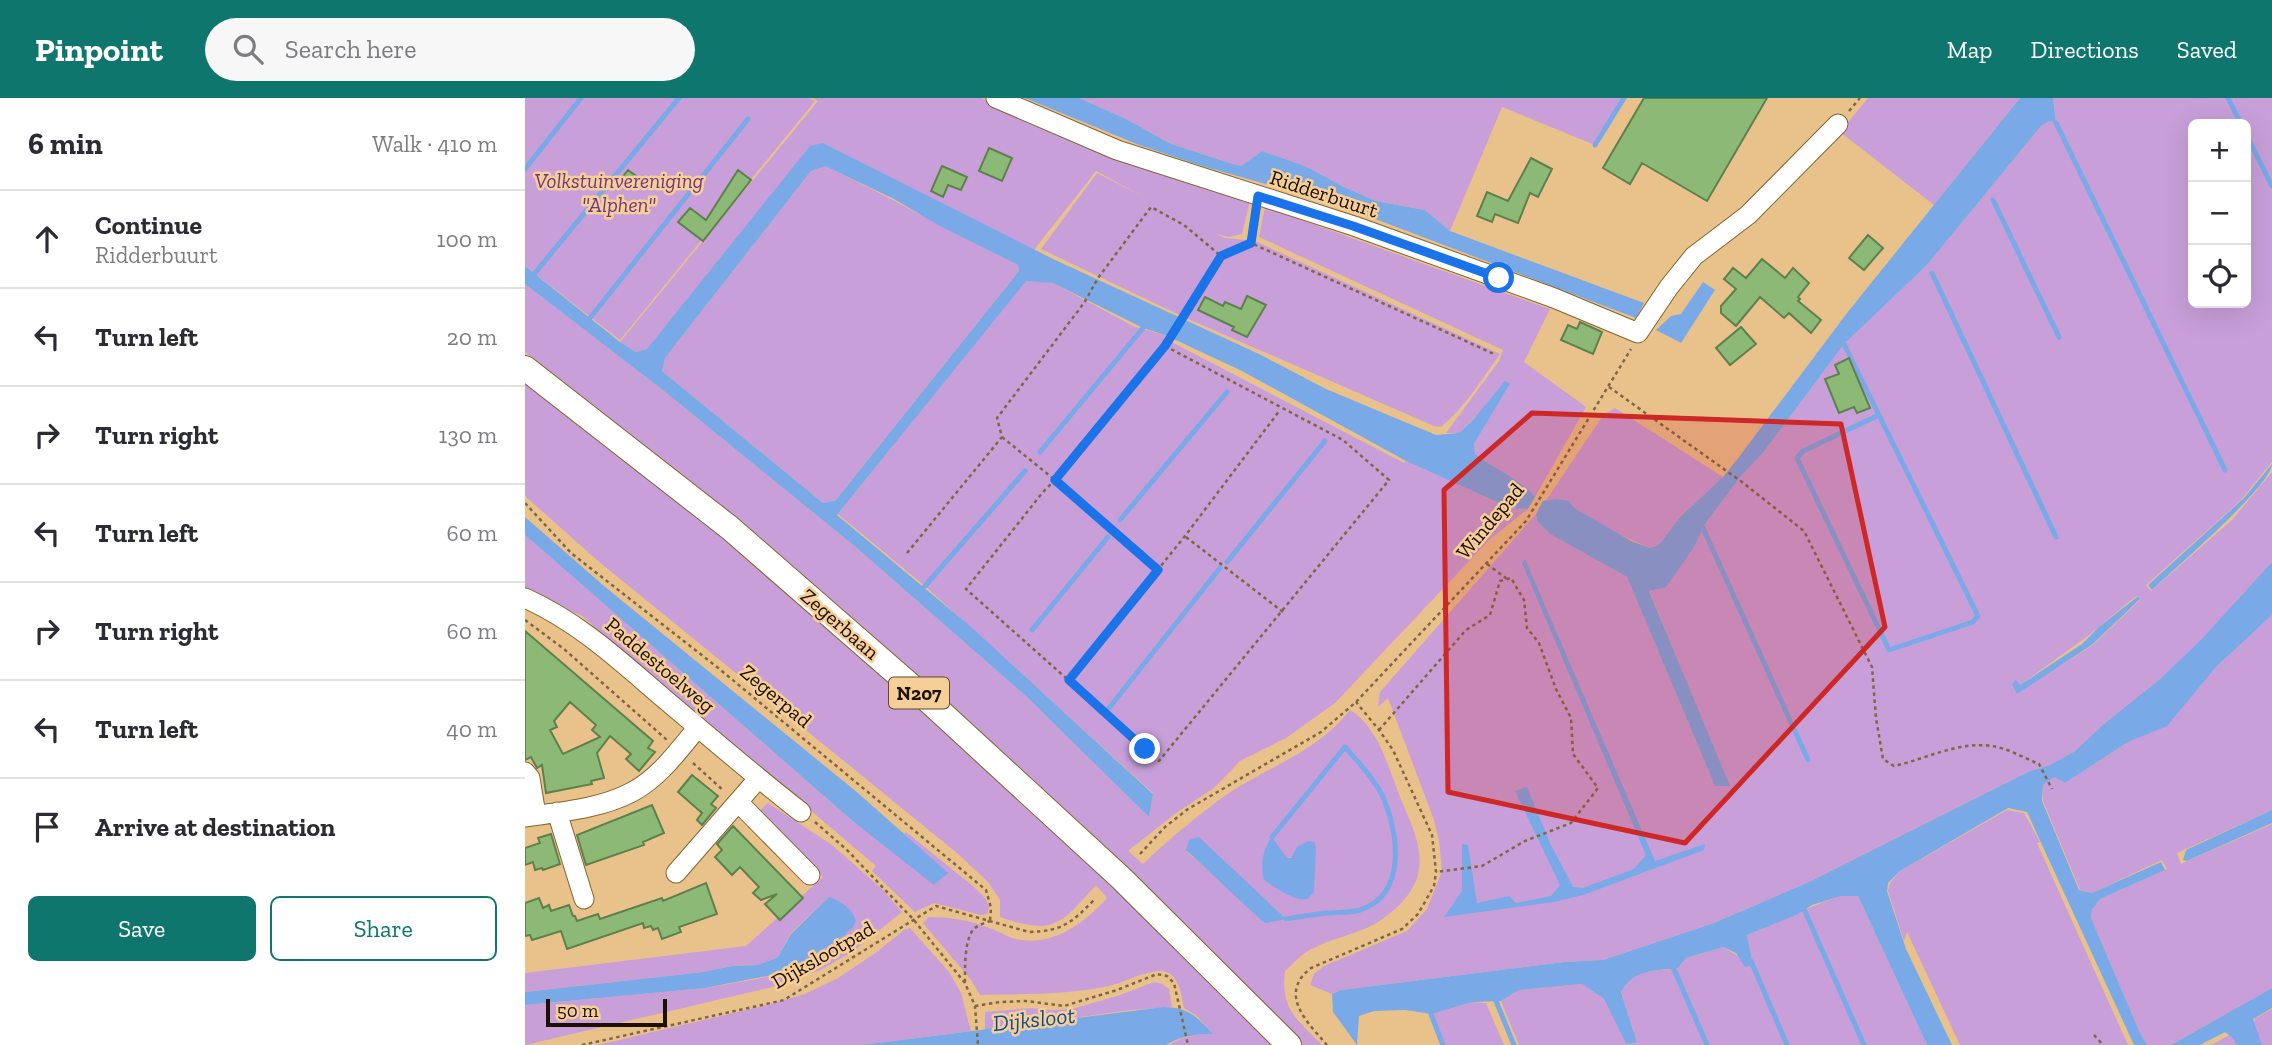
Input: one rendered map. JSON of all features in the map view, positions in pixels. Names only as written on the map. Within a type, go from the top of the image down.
[{"type":"main road","name":"Zegerbaan","points":[[525,368],[730,528],[933,705],[1121,878],[1289,1045]]},
{"type":"street","name":"Ridderbuurt","points":[[996,98],[1117,150],[1353,226],[1554,298],[1638,333]]},
{"type":"street","points":[[1638,333],[1681,270],[1694,256],[1748,215],[1838,124]]},
{"type":"street","name":"Paddestoelweg","points":[[525,598],[549,609],[591,636],[758,779],[801,812]]},
{"type":"street","points":[[525,772],[530,778],[530,816],[597,804],[631,792],[656,775],[698,727]]},
{"type":"street","points":[[675,873],[758,779]]},
{"type":"street","points":[[738,802],[810,875]]},
{"type":"street","points":[[557,812],[584,899]]},
{"type":"path","points":[[1251,243],[1258,196]]},
{"type":"path","points":[[1158,570],[1002,437],[997,418],[1084,303],[1098,278],[1151,207],[1184,225],[1221,256]]},
{"type":"path","points":[[1165,346],[1343,440],[1389,480],[1159,761],[967,589],[1042,492],[1055,480],[1165,346],[1221,256],[1251,243],[1494,354]]},
{"type":"path","name":"Windepad","points":[[1140,854],[1165,827],[1188,809],[1321,732],[1356,702],[1488,564],[1530,515],[1627,357],[1638,333]]},
{"type":"path","points":[[1609,387],[1742,482],[1804,531],[1872,667],[1883,759],[1894,766],[1917,761],[1951,748],[1992,746],[2039,764],[2052,789]]},
{"type":"path","points":[[1069,680],[1185,536],[1281,409]]},
{"type":"path","points":[[907,553],[1002,437]]},
{"type":"path","name":"Zegerpad","points":[[525,503],[571,553],[717,667],[986,890],[991,908],[990,921]]},
{"type":"path","points":[[1185,536],[1283,612]]},
{"type":"path","points":[[1488,564],[1507,579]]},
{"type":"path","points":[[1380,730],[1466,630],[1490,615],[1500,581],[1511,578],[1524,600],[1527,628],[1539,643],[1556,689],[1571,718],[1573,754],[1598,788],[1571,823],[1534,837],[1478,868],[1436,872]]},
{"type":"path","points":[[525,620],[564,649],[738,802]]},
{"type":"path","points":[[1327,1045],[1300,1014],[1296,988],[1301,975],[1311,968],[1402,929],[1418,914],[1434,886],[1436,872],[1431,835],[1393,750],[1356,702]]},
{"type":"path","points":[[801,812],[831,835],[913,919],[965,983],[975,1006],[978,1045]]},
{"type":"path","points":[[965,983],[969,935],[976,927],[990,921],[1030,932],[1055,931],[1078,916],[1094,900]]},
{"type":"path","name":"Dijkslootpad","points":[[582,1045],[784,1000],[936,906],[990,921]]},
{"type":"path","points":[[975,1006],[1026,1001],[1063,1006],[1117,990],[1157,974],[1167,976],[1174,983],[1188,1045]]},
{"type":"path","points":[[2094,1035],[2103,1045]]},
{"type":"highlighted area","points":[[1532,413],[1841,424],[1885,627],[1685,843],[1448,792],[1444,490]]},
{"type":"green space","name":"Volkstuinvereniging \"Alphen\"","points":[[525,98],[808,98],[815,101],[620,340],[525,266]]},
{"type":"green space","points":[[813,98],[981,98],[1108,156],[1250,201],[1242,234],[1229,237],[1216,234],[1225,238],[1255,241],[1500,354],[1458,411],[1441,427],[1434,426],[1186,318],[1041,249],[1097,173],[1144,197],[1096,171],[1034,250],[823,143],[647,349],[636,352],[620,342],[818,101]]},
{"type":"green space","points":[[1079,98],[1623,98],[1595,145],[1502,107],[1450,231],[1425,210],[1376,201],[1305,166],[1262,151],[1241,166],[1171,144],[1126,119]]},
{"type":"green space","points":[[1868,98],[2020,98],[1934,205],[1840,132]]},
{"type":"green space","points":[[2053,98],[2272,98],[2272,462],[2240,501],[2146,585],[2151,591],[2232,520],[2272,472],[2272,562],[2200,642],[2075,751],[1811,881],[1714,923],[1603,960],[1564,962],[1341,990],[1332,994],[1310,985],[1314,974],[1324,966],[1407,931],[1427,909],[1442,871],[1439,841],[1434,820],[1388,698],[1378,707],[1380,692],[1536,514],[1537,521],[1550,534],[1627,577],[1715,786],[1729,786],[1649,590],[1694,547],[1705,524],[1741,476],[1763,453],[1844,344],[1927,265],[2041,126],[2049,121],[2056,122]],"holes":[[[2136,596],[2140,600],[2093,645],[2017,693],[2020,685],[2088,636]]]},
{"type":"green space","points":[[825,166],[1018,265],[1019,271],[834,502],[823,503],[662,371],[665,358],[811,171]]},
{"type":"green space","points":[[1265,207],[1550,309],[1524,362],[1586,407],[1535,497],[1514,479],[1475,455],[1474,444],[1510,384],[1459,433],[1446,433],[1499,361],[1503,350],[1259,237]]},
{"type":"green space","points":[[1026,280],[1053,283],[1135,327],[1165,335],[1164,338],[1404,463],[1406,461],[1510,508],[1528,509],[1489,540],[1335,703],[1286,738],[1240,761],[1214,788],[1176,813],[1128,851],[1143,864],[1215,803],[1324,736],[1350,710],[1360,718],[1387,761],[1416,837],[1420,863],[1412,888],[1391,912],[1369,927],[1310,950],[1285,971],[1285,996],[1288,1005],[1298,1021],[1322,1045],[1303,1045],[763,543],[525,352],[525,284],[664,391],[858,549],[1029,699],[1149,817],[1153,793],[926,587],[838,514]],"holes":[[[1271,838],[1287,858],[1294,857],[1295,852],[1291,896],[1264,880]],[[1186,851],[1240,876],[1285,919],[1210,872]]]},
{"type":"green space","points":[[525,379],[751,557],[944,724],[1278,1045],[1169,1045],[1184,1038],[1212,1033],[1197,1016],[1184,1008],[1177,982],[1166,972],[1146,973],[1109,986],[1077,991],[980,995],[971,980],[923,923],[929,917],[966,921],[1026,941],[1040,940],[1053,937],[1077,925],[1107,898],[1096,885],[1074,909],[1055,923],[1045,926],[1018,923],[1000,917],[1000,900],[988,882],[957,853],[598,561],[525,496]]},
{"type":"green space","points":[[1615,408],[1723,477],[1680,517],[1659,545],[1650,548],[1545,502],[1604,414]]},
{"type":"green space","points":[[525,535],[855,823],[890,850],[906,832],[985,898],[989,907],[987,914],[981,915],[934,903],[915,912],[872,871],[876,866],[582,616],[525,591]]},
{"type":"green space","points":[[2272,615],[2272,810],[2177,853],[2181,864],[2272,824],[2272,988],[2171,1045],[2147,1045],[2091,918],[2092,910],[2100,899],[2167,869],[2162,860],[2092,893],[2080,890],[2043,801],[2043,785],[2054,777],[2065,783],[2128,742],[2167,725],[2216,667]]},
{"type":"green space","points":[[768,803],[832,845],[883,890],[902,912],[852,952],[820,970],[781,985],[525,1045],[525,1005],[705,988],[752,980],[787,972],[841,938],[829,897],[791,933],[778,957],[758,965],[525,992],[525,973],[746,946],[823,877],[758,812]]},
{"type":"green space","points":[[2007,810],[2024,813],[2040,842],[2037,843],[2128,1045],[1960,1045],[1907,932],[1904,941],[1888,891],[1890,883],[1900,871]]},
{"type":"green space","points":[[1841,896],[1858,896],[1927,1045],[1519,1045],[1501,1001],[1519,990],[1582,984],[1604,999],[1626,1044],[1637,1042],[1621,991],[1632,978],[1645,972],[1678,968],[1686,958],[1723,947],[1753,965],[1747,935]]},
{"type":"green space","points":[[910,928],[949,972],[961,993],[971,1031],[861,1045],[598,1045],[805,994],[838,978]]},
{"type":"green space","points":[[1154,982],[1169,989],[1172,1007],[985,1030],[985,1012],[1031,1008],[1072,1009]]},
{"type":"green space","points":[[1472,1002],[1486,1003],[1504,1045],[1444,1045],[1432,1014]]},
{"type":"green space","points":[[2272,1009],[2272,1045],[2211,1045],[2255,1021],[2254,1019]]},
{"type":"water","points":[[1025,98],[1079,98],[1126,119],[1171,144],[1241,166],[1262,151],[1305,166],[1376,201],[1425,210],[1450,231],[1644,303],[1636,318],[1336,204],[1139,145]]},
{"type":"water","points":[[2020,98],[2053,98],[2056,123],[2049,121],[2041,126],[1927,265],[1844,344],[1763,453],[1741,476],[1705,524],[1694,547],[1666,587],[1649,591],[1730,786],[1715,786],[1627,577],[1550,534],[1537,521],[1536,514],[1543,501],[1569,501],[1574,508],[1631,541],[1650,548],[1659,545],[1680,517],[1723,477],[1847,313]]},
{"type":"water","points":[[823,143],[1053,259],[1259,354],[1326,389],[1436,435],[1459,433],[1505,381],[1510,384],[1474,444],[1475,454],[1522,484],[1535,497],[1528,509],[1510,508],[1406,461],[1242,371],[1165,335],[1143,328],[1053,283],[1026,281],[837,515],[970,626],[1153,794],[1149,817],[1029,699],[858,549],[664,391],[525,284],[525,266],[620,342],[636,352],[647,349],[810,146]],"holes":[[[825,166],[894,199],[938,225],[1018,265],[1019,271],[835,501],[823,503],[662,371],[665,358],[811,171]]]},
{"type":"water","points":[[1703,282],[1715,290],[1681,343],[1656,330],[1671,316],[1681,314]]},
{"type":"water","points":[[2272,464],[2268,475],[2240,508],[2152,590],[2148,585],[2243,499]]},
{"type":"water","points":[[525,517],[604,586],[858,793],[948,873],[934,885],[855,823],[525,535]]},
{"type":"water","points":[[1525,559],[1655,861],[1705,844],[1704,850],[1583,895],[1554,902],[1444,917],[1462,891],[1462,844],[1468,845],[1477,903],[1509,896],[1516,903],[1551,896],[1560,885],[1515,791],[1527,787],[1550,843],[1573,887],[1583,888],[1634,869],[1646,855],[1522,563]]},
{"type":"water","points":[[2272,562],[2272,615],[2216,667],[2167,726],[2128,742],[2065,783],[2054,777],[2043,785],[2042,801],[2079,890],[2092,893],[2161,862],[2165,870],[2100,899],[2092,910],[2091,918],[2147,1045],[2134,1045],[2027,812],[2008,808],[1900,871],[1888,883],[1887,891],[1906,949],[1952,1045],[1927,1045],[1858,896],[1841,896],[1812,905],[1798,914],[1747,935],[1753,965],[1745,967],[1736,953],[1723,947],[1686,958],[1678,968],[1638,975],[1626,984],[1621,992],[1637,1042],[1626,1044],[1604,999],[1582,984],[1519,990],[1501,1001],[1472,1002],[1432,1014],[1405,1010],[1374,1011],[1359,1016],[1357,1045],[1333,1012],[1332,994],[1341,990],[1564,962],[1603,960],[1714,923],[1811,881],[2075,751],[2160,679],[2200,641]]},
{"type":"water","points":[[2137,597],[2140,599],[2093,644],[2017,694],[2012,684],[2016,680],[2020,685],[2082,644]]},
{"type":"water","points":[[2272,810],[2272,823],[2187,861],[2183,860],[2186,850]]},
{"type":"water","points":[[1199,837],[1286,919],[1266,923],[1262,921],[1186,850],[1189,840]]},
{"type":"water","points":[[1272,837],[1287,858],[1291,858],[1297,847],[1308,841],[1314,842],[1314,891],[1308,899],[1290,896],[1264,880],[1263,857]]},
{"type":"water","points":[[829,897],[849,909],[856,921],[853,927],[841,938],[787,972],[705,988],[525,1005],[525,992],[758,965],[778,957],[791,934]]},
{"type":"water","points":[[2272,988],[2272,1008],[2253,1019],[2262,1045],[2236,1045],[2234,1039],[2225,1032],[2200,1045],[2171,1045]]},
{"type":"water","points":[[1164,1007],[1191,1014],[1213,1034],[1189,1036],[1166,1045],[861,1045]]},
{"type":"building","points":[[1644,98],[1767,98],[1707,201],[1642,163],[1630,184],[1603,168]]},
{"type":"building","points":[[989,148],[1012,158],[1002,181],[979,171]]},
{"type":"building","points":[[1531,158],[1552,169],[1538,197],[1530,193],[1518,223],[1495,214],[1492,222],[1477,216],[1487,192],[1508,201]]},
{"type":"building","points":[[942,166],[967,177],[961,190],[948,185],[943,197],[931,191]]},
{"type":"building","points":[[628,170],[639,178],[631,189],[620,180]]},
{"type":"building","points":[[738,170],[751,180],[703,241],[678,222],[690,208],[706,220]]},
{"type":"building","points":[[1868,235],[1883,248],[1864,270],[1849,258]]},
{"type":"building","points":[[1762,259],[1785,278],[1793,268],[1809,283],[1798,301],[1821,320],[1811,333],[1789,313],[1784,318],[1760,297],[1736,326],[1721,313],[1721,306],[1736,289],[1724,279],[1733,268],[1746,278]]},
{"type":"building","points":[[1247,296],[1266,305],[1247,337],[1232,330],[1234,327],[1198,310],[1205,297],[1223,306],[1225,302],[1241,309]]},
{"type":"building","points":[[1580,322],[1602,332],[1593,354],[1561,340],[1568,325],[1577,329]]},
{"type":"building","points":[[1741,327],[1756,344],[1730,365],[1716,348]]},
{"type":"building","points":[[1849,358],[1870,408],[1857,413],[1854,407],[1839,413],[1825,379],[1839,374],[1835,365]]},
{"type":"building","points":[[525,631],[653,741],[648,748],[655,752],[639,771],[626,759],[631,754],[610,736],[597,753],[604,778],[591,781],[592,784],[546,793],[542,765],[537,768],[531,757],[525,760]],"holes":[[[570,702],[596,725],[592,730],[600,737],[563,754],[550,730],[557,727],[554,721]]]},
{"type":"building","points":[[692,775],[718,796],[711,804],[716,808],[702,825],[697,820],[702,813],[678,792]]},
{"type":"building","points":[[652,805],[664,833],[643,842],[644,845],[586,865],[577,835]]},
{"type":"building","points":[[733,826],[803,898],[780,920],[765,904],[777,894],[761,900],[753,893],[759,887],[740,867],[732,875],[715,857],[722,850],[717,844]]},
{"type":"building","points":[[551,834],[560,864],[543,870],[535,870],[533,862],[525,865],[525,848],[540,843],[538,838]]},
{"type":"building","points":[[706,883],[717,914],[679,927],[681,932],[662,939],[658,928],[644,928],[643,923],[567,949],[561,931],[532,940],[530,935],[525,936],[525,903],[539,898],[543,908],[549,905],[551,911],[569,905],[577,921],[598,914],[600,919],[662,898],[663,901]]},
{"type":"waterway","points":[[525,169],[581,98]]},
{"type":"waterway","points":[[535,273],[679,98]]},
{"type":"waterway","points":[[1595,145],[1624,98]]},
{"type":"waterway","points":[[2228,98],[2238,119]]},
{"type":"waterway","points":[[590,318],[748,119]]},
{"type":"waterway","points":[[2056,123],[2225,470]]},
{"type":"waterway","points":[[2251,144],[2272,186]]},
{"type":"waterway","points":[[1993,200],[2059,337]]},
{"type":"waterway","points":[[1932,273],[2056,537]]},
{"type":"waterway","points":[[1040,452],[1143,328]]},
{"type":"waterway","points":[[1844,344],[1978,616],[1973,622],[1889,650],[1797,458],[1803,451],[1879,415]]},
{"type":"waterway","points":[[1120,520],[1227,392]]},
{"type":"waterway","points":[[1227,562],[1325,441]]},
{"type":"waterway","points":[[925,586],[1025,471]]},
{"type":"waterway","points":[[1703,528],[1808,760]]},
{"type":"waterway","points":[[1032,630],[1108,537]]},
{"type":"waterway","points":[[1109,708],[1220,568]]},
{"type":"waterway","points":[[1272,837],[1345,747],[1365,769],[1381,793],[1395,841],[1393,875],[1376,902],[1356,911],[1286,919]]},
{"type":"waterway","points":[[1803,907],[1864,1045]]},
{"type":"waterway","points":[[1751,961],[1787,1045]]},
{"type":"waterway","points":[[1673,967],[1707,1045]]},
{"type":"waterway","points":[[1494,996],[1514,1045]]},
{"type":"waterway","points":[[1429,1009],[1443,1045]]},
{"type":"route","points":[[1145,749],[1069,680],[1158,570],[1055,480],[1165,346],[1221,256],[1251,243],[1258,196],[1353,226],[1499,278]]},
{"type":"water label","name":"Dijksloot","points":[[1034,1019]]}]
